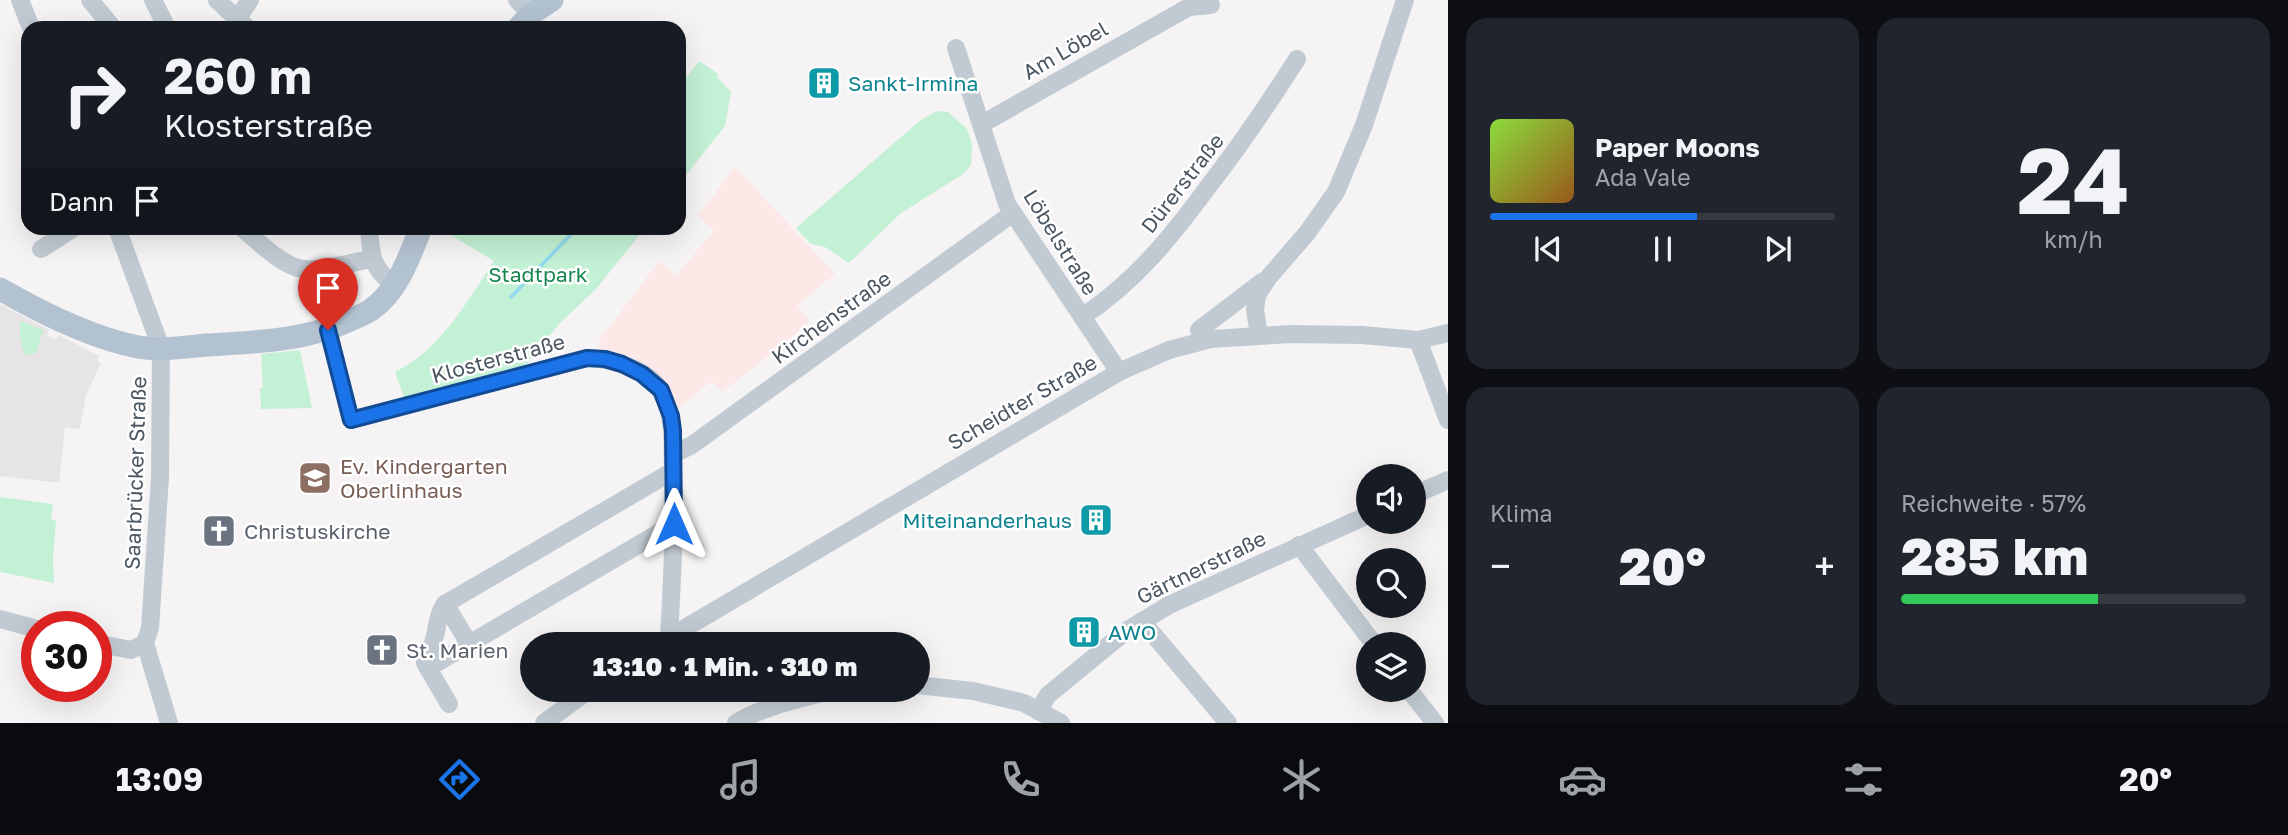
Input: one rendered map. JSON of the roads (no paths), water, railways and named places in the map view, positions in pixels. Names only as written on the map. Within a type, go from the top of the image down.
[{"type":"main road","points":[[522,14],[552,0]]},
{"type":"main road","points":[[2,290],[70,324],[107,339],[141,348],[279,339],[328,330],[371,311],[394,285],[418,235]]},
{"type":"street","points":[[20,0],[28,21]]},
{"type":"street","points":[[90,0],[107,21]]},
{"type":"street","points":[[153,0],[164,21]]},
{"type":"street","points":[[217,0],[241,21]]},
{"type":"street","points":[[244,21],[250,0]]},
{"type":"street","points":[[1259,335],[1255,310],[1257,295],[1336,192],[1366,118],[1405,0]]},
{"type":"street","name":"Am Löbel","points":[[982,124],[1189,6],[1211,5]]},
{"type":"street","name":"Löbelstraße","points":[[956,48],[1007,204],[1119,372]]},
{"type":"street","name":"Dürerstraße","points":[[1082,317],[1124,286],[1180,224],[1253,128],[1297,59]]},
{"type":"street","name":"Kirchenstraße","points":[[445,604],[673,463],[692,445],[1013,213]]},
{"type":"street","points":[[41,249],[63,235]]},
{"type":"street","name":"Saarbrücker Straße","points":[[120,235],[161,348],[160,477],[150,628],[145,643],[169,723]]},
{"type":"street","points":[[251,235],[292,266],[303,269],[317,269],[372,258]]},
{"type":"street","points":[[370,235],[372,258],[382,277],[394,285]]},
{"type":"street","points":[[1199,330],[1268,278]]},
{"type":"street","name":"Klosterstraße","points":[[328,330],[351,420],[587,358],[622,364],[642,374],[661,390],[671,416],[674,524],[665,632]]},
{"type":"street","name":"Scheidter Straße","points":[[679,632],[1119,372],[1169,351],[1211,339],[1259,335],[1362,335],[1418,340],[1448,333]]},
{"type":"street","points":[[1418,340],[1448,420]]},
{"type":"street","points":[[1426,490],[1448,480]]},
{"type":"street","name":"Gärtnerstraße","points":[[1038,711],[1048,695],[1142,621],[1169,605],[1356,519]]},
{"type":"street","points":[[428,668],[674,524]]},
{"type":"street","points":[[1298,545],[1365,632]]},
{"type":"street","points":[[449,704],[425,663],[445,604],[470,645]]},
{"type":"street","points":[[0,619],[21,625]]},
{"type":"street","points":[[1142,621],[1228,723]]},
{"type":"street","points":[[112,646],[131,650],[145,643]]},
{"type":"street","points":[[930,686],[973,691],[1024,703],[1061,723]]},
{"type":"street","points":[[544,723],[573,702]]},
{"type":"street","points":[[736,723],[752,714],[786,702]]},
{"type":"street","points":[[1418,702],[1435,723]]},
{"type":"waterway","points":[[511,297],[570,235]]},
{"type":"place","name":"Sankt-Irmina","points":[[824,83]]},
{"type":"place","name":"Ev. Kindergarten Oberlinhaus","points":[[315,478]]},
{"type":"place","name":"Miteinanderhaus","points":[[1096,520]]},
{"type":"place","name":"Christuskirche","points":[[219,531]]},
{"type":"place","name":"AWO","points":[[1084,632]]},
{"type":"place","name":"St. Marien","points":[[382,650]]},
{"type":"park label","name":"Stadtpark","points":[[538,274]]}]
